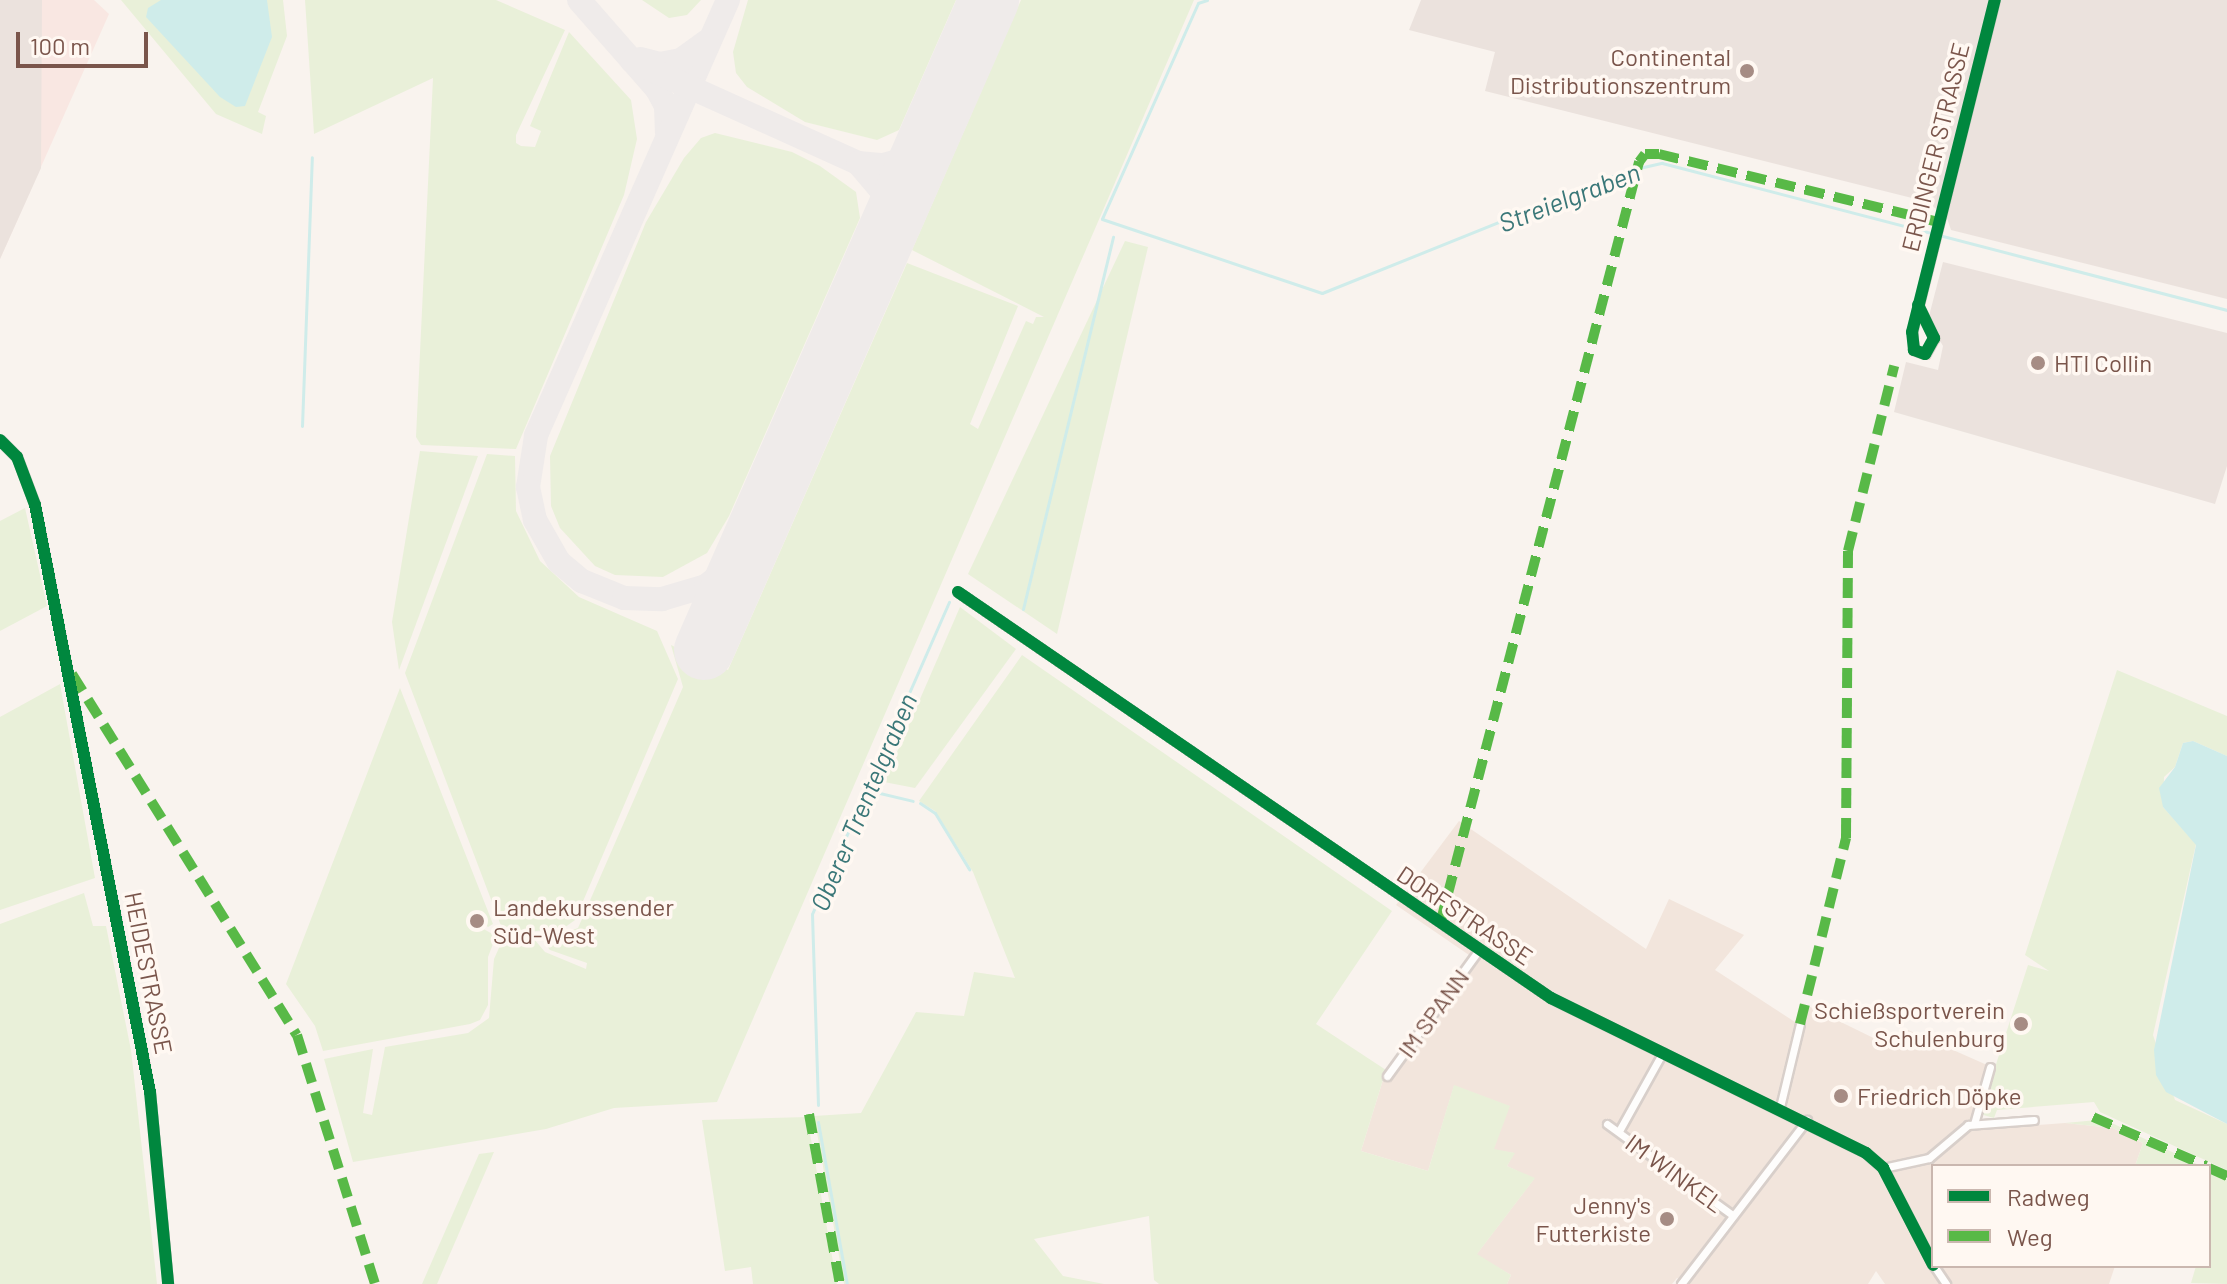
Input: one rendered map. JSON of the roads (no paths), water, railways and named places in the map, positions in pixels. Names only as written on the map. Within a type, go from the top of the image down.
[{"type":"street","name":"ERDINGER STRASSE","points":[[1918,305],[1934,338],[1925,354],[1910,343],[1918,305],[1995,0]]},
{"type":"street","name":"HEIDESTRASSE","points":[[0,440],[17,457],[35,505],[150,1092],[168,1284]]},
{"type":"street","name":"DORFSTRASSE","points":[[958,592],[1551,998],[1807,1120],[1866,1153],[1883,1168],[1931,1262]]},
{"type":"street","name":"IM SPANN","points":[[1387,1076],[1479,950]]},
{"type":"street","points":[[1780,1107],[1800,1024]]},
{"type":"street","name":"IM WINKEL","points":[[1619,1131],[1663,1052]]},
{"type":"street","points":[[1974,1124],[1990,1067]]},
{"type":"street","points":[[1681,1284],[1731,1214],[1807,1120]]},
{"type":"street","points":[[1883,1168],[1929,1158],[1974,1124],[2034,1120]]},
{"type":"street","name":"IM WINKEL","points":[[1607,1124],[1731,1214]]},
{"type":"water","points":[[161,0],[267,0],[272,37],[245,106],[236,107],[220,97],[146,17],[148,8]]},
{"type":"water","points":[[2193,741],[2227,756],[2227,1124],[2166,1092],[2156,1075],[2154,1050],[2196,845],[2163,807],[2159,788],[2175,767],[2183,743]]},
{"type":"waterway","name":"Streielgraben","points":[[1207,0],[1198,3],[1102,219],[1322,293],[1626,171],[1662,163],[2227,310]]},
{"type":"waterway","points":[[302,426],[312,157]]},
{"type":"waterway","points":[[1023,609],[1113,237]]},
{"type":"waterway","name":"Oberer Trentelgraben","points":[[818,1105],[812,914],[949,602]]},
{"type":"waterway","points":[[867,790],[913,801]]},
{"type":"waterway","points":[[920,803],[935,813],[969,869]]},
{"type":"waterway","name":"Oberer Trentelgraben","points":[[818,1122],[847,1284]]},
{"type":"place","name":"Continental Distributionszentrum","points":[[1747,71]]},
{"type":"place","name":"HTI Collin","points":[[2038,363]]},
{"type":"place","name":"Landekurssender Süd-West","points":[[477,921]]},
{"type":"place","name":"Schießsportverein Schulenburg","points":[[2021,1024]]},
{"type":"place","name":"Friedrich Döpke","points":[[1841,1096]]},
{"type":"place","name":"Jenny's Futterkiste","points":[[1667,1219]]}]
